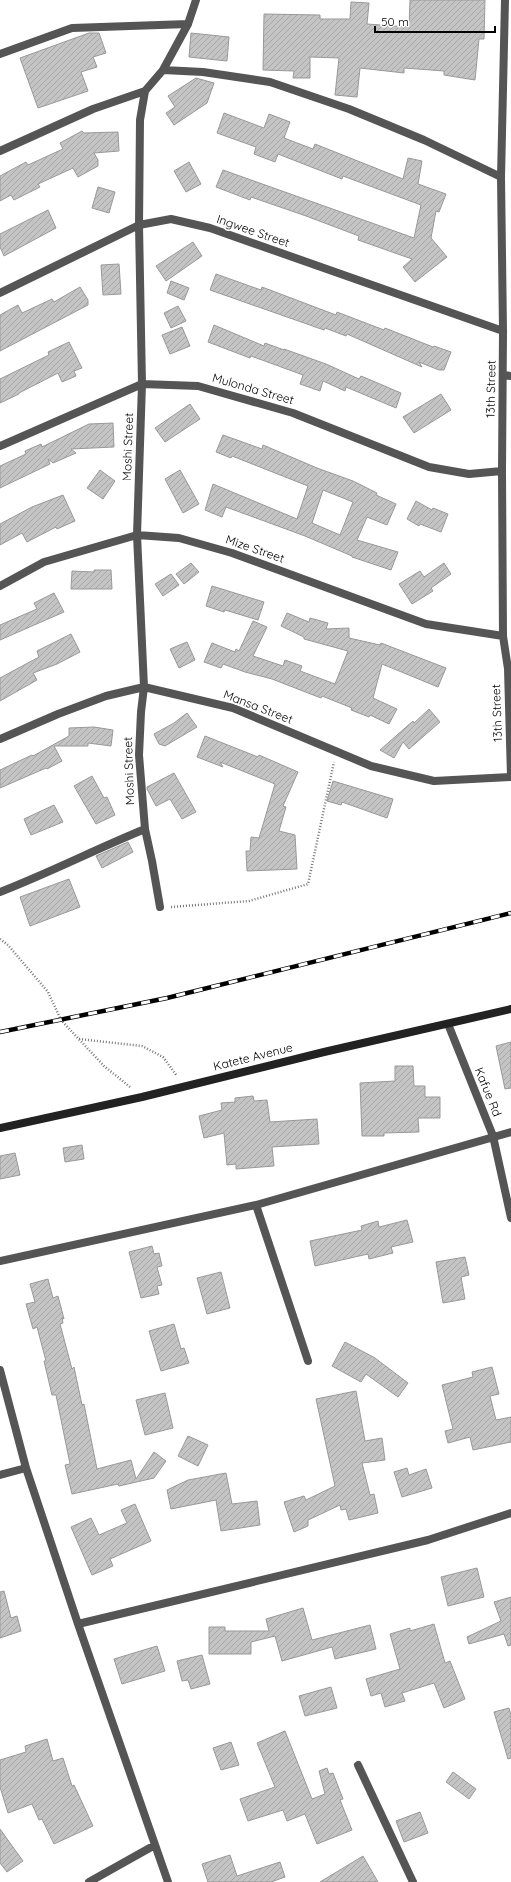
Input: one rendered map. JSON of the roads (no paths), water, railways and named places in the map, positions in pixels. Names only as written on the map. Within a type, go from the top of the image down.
[{"type":"street","name":"Moshi Street","points":[[160,907],[145,829],[139,755],[144,687],[137,535],[142,384],[139,225],[140,120],[145,92],[163,70],[188,24],[196,0]]},
{"type":"street","name":"13th Street","points":[[505,0],[501,177],[503,331],[507,375],[502,471],[504,636],[508,669],[511,777]]},
{"type":"street","points":[[0,54],[72,28],[188,24]]},
{"type":"street","points":[[163,70],[203,72],[270,82],[348,109],[424,140],[501,177]]},
{"type":"street","points":[[0,151],[93,109],[145,92]]},
{"type":"street","name":"Ingwee Street","points":[[0,293],[139,225],[171,219],[210,228],[503,331]]},
{"type":"street","name":"Mulonda Street","points":[[0,446],[142,384],[198,386],[293,413],[429,467],[469,474],[502,471]]},
{"type":"street","name":"Mize Street","points":[[0,586],[44,562],[137,535],[179,538],[232,554],[426,624],[504,636]]},
{"type":"street","name":"Mansa Street","points":[[0,739],[58,714],[106,696],[144,687],[233,708],[371,766],[434,781],[511,777]]},
{"type":"street","points":[[0,892],[97,848],[145,829]]},
{"type":"street","name":"Katete Avenue","points":[[0,1128],[142,1097],[324,1052],[511,1009]]},
{"type":"street","name":"Kafue Rd","points":[[448,1024],[493,1136],[511,1218]]},
{"type":"street","points":[[0,1261],[256,1205],[511,1132]]},
{"type":"street","points":[[256,1205],[308,1361]]},
{"type":"street","points":[[0,1370],[26,1468],[78,1624],[168,1882]]},
{"type":"street","points":[[0,1475],[26,1468]]},
{"type":"street","points":[[78,1624],[428,1540],[511,1513]]},
{"type":"street","points":[[358,1765],[413,1882]]},
{"type":"street","points":[[88,1882],[155,1845]]},
{"type":"railway","points":[[0,1032],[167,998],[511,913]]}]
